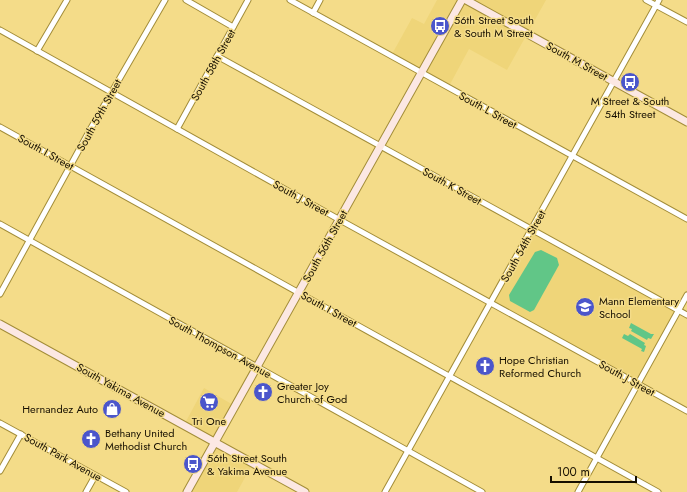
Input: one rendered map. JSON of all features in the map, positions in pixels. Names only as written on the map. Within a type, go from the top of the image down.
[{"type":"main road","name":"South 56th Street","points":[[186,492],[340,220],[462,0]]},
{"type":"main road","name":"South M Street","points":[[466,0],[687,122]]},
{"type":"main road","name":"South Yakima Avenue","points":[[0,324],[305,492]]},
{"type":"street","points":[[37,51],[67,0]]},
{"type":"street","name":"South 59th Street","points":[[0,294],[111,92],[165,0]]},
{"type":"street","points":[[186,0],[233,27]]},
{"type":"street","name":"South 58th Street","points":[[177,130],[248,0]]},
{"type":"street","name":"South L Street","points":[[290,0],[687,219]]},
{"type":"street","points":[[313,13],[320,0]]},
{"type":"street","points":[[646,0],[687,22]]},
{"type":"street","name":"South 54th Street","points":[[385,492],[492,303],[659,0]]},
{"type":"street","name":"South J Street","points":[[0,30],[177,130],[687,411]]},
{"type":"street","name":"South K Street","points":[[217,56],[687,315]]},
{"type":"street","name":"South I Street","points":[[0,127],[658,492]]},
{"type":"street","name":"South Thompson Avenue","points":[[0,224],[482,492]]},
{"type":"street","points":[[578,492],[687,296]]},
{"type":"street","name":"South Park Avenue","points":[[0,423],[126,492]]},
{"type":"street","points":[[0,471],[20,434]]},
{"type":"street","points":[[86,492],[95,476]]},
{"type":"shaded area","points":[[437,0],[546,0],[507,70],[469,49],[448,88],[391,56],[412,18],[424,24]]},
{"type":"shaded area","name":"Mann Elementary School","points":[[532,229],[679,311],[638,384],[492,303]]},
{"type":"shaded area","points":[[204,388],[235,406],[215,442],[184,425]]},
{"type":"shaded area","points":[[215,442],[253,463],[237,492],[189,492]]},
{"type":"green space","points":[[541,250],[557,258],[559,265],[534,310],[530,312],[510,301],[509,295],[535,252]]},
{"type":"green space","points":[[631,323],[651,334],[654,334],[651,339],[648,338],[647,340],[631,331],[632,329],[629,328]]},
{"type":"green space","points":[[624,334],[628,336],[630,334],[645,343],[644,345],[646,346],[644,352],[641,351],[642,349],[622,338]]},
{"type":"place","name":"56th Street South & South M Street","points":[[440,26]]},
{"type":"place","name":"M Street & South 54th Street","points":[[630,82]]},
{"type":"place","name":"Mann Elementary School","points":[[585,307]]},
{"type":"place","name":"Hope Christian Reformed Church","points":[[485,366]]},
{"type":"place","name":"Greater Joy Church of God","points":[[263,392]]},
{"type":"place","name":"Tri One","points":[[209,402]]},
{"type":"place","name":"Hernandez Auto","points":[[112,409]]},
{"type":"place","name":"Bethany United Methodist Church","points":[[91,439]]},
{"type":"place","name":"56th Street South & Yakima Avenue","points":[[193,464]]}]
